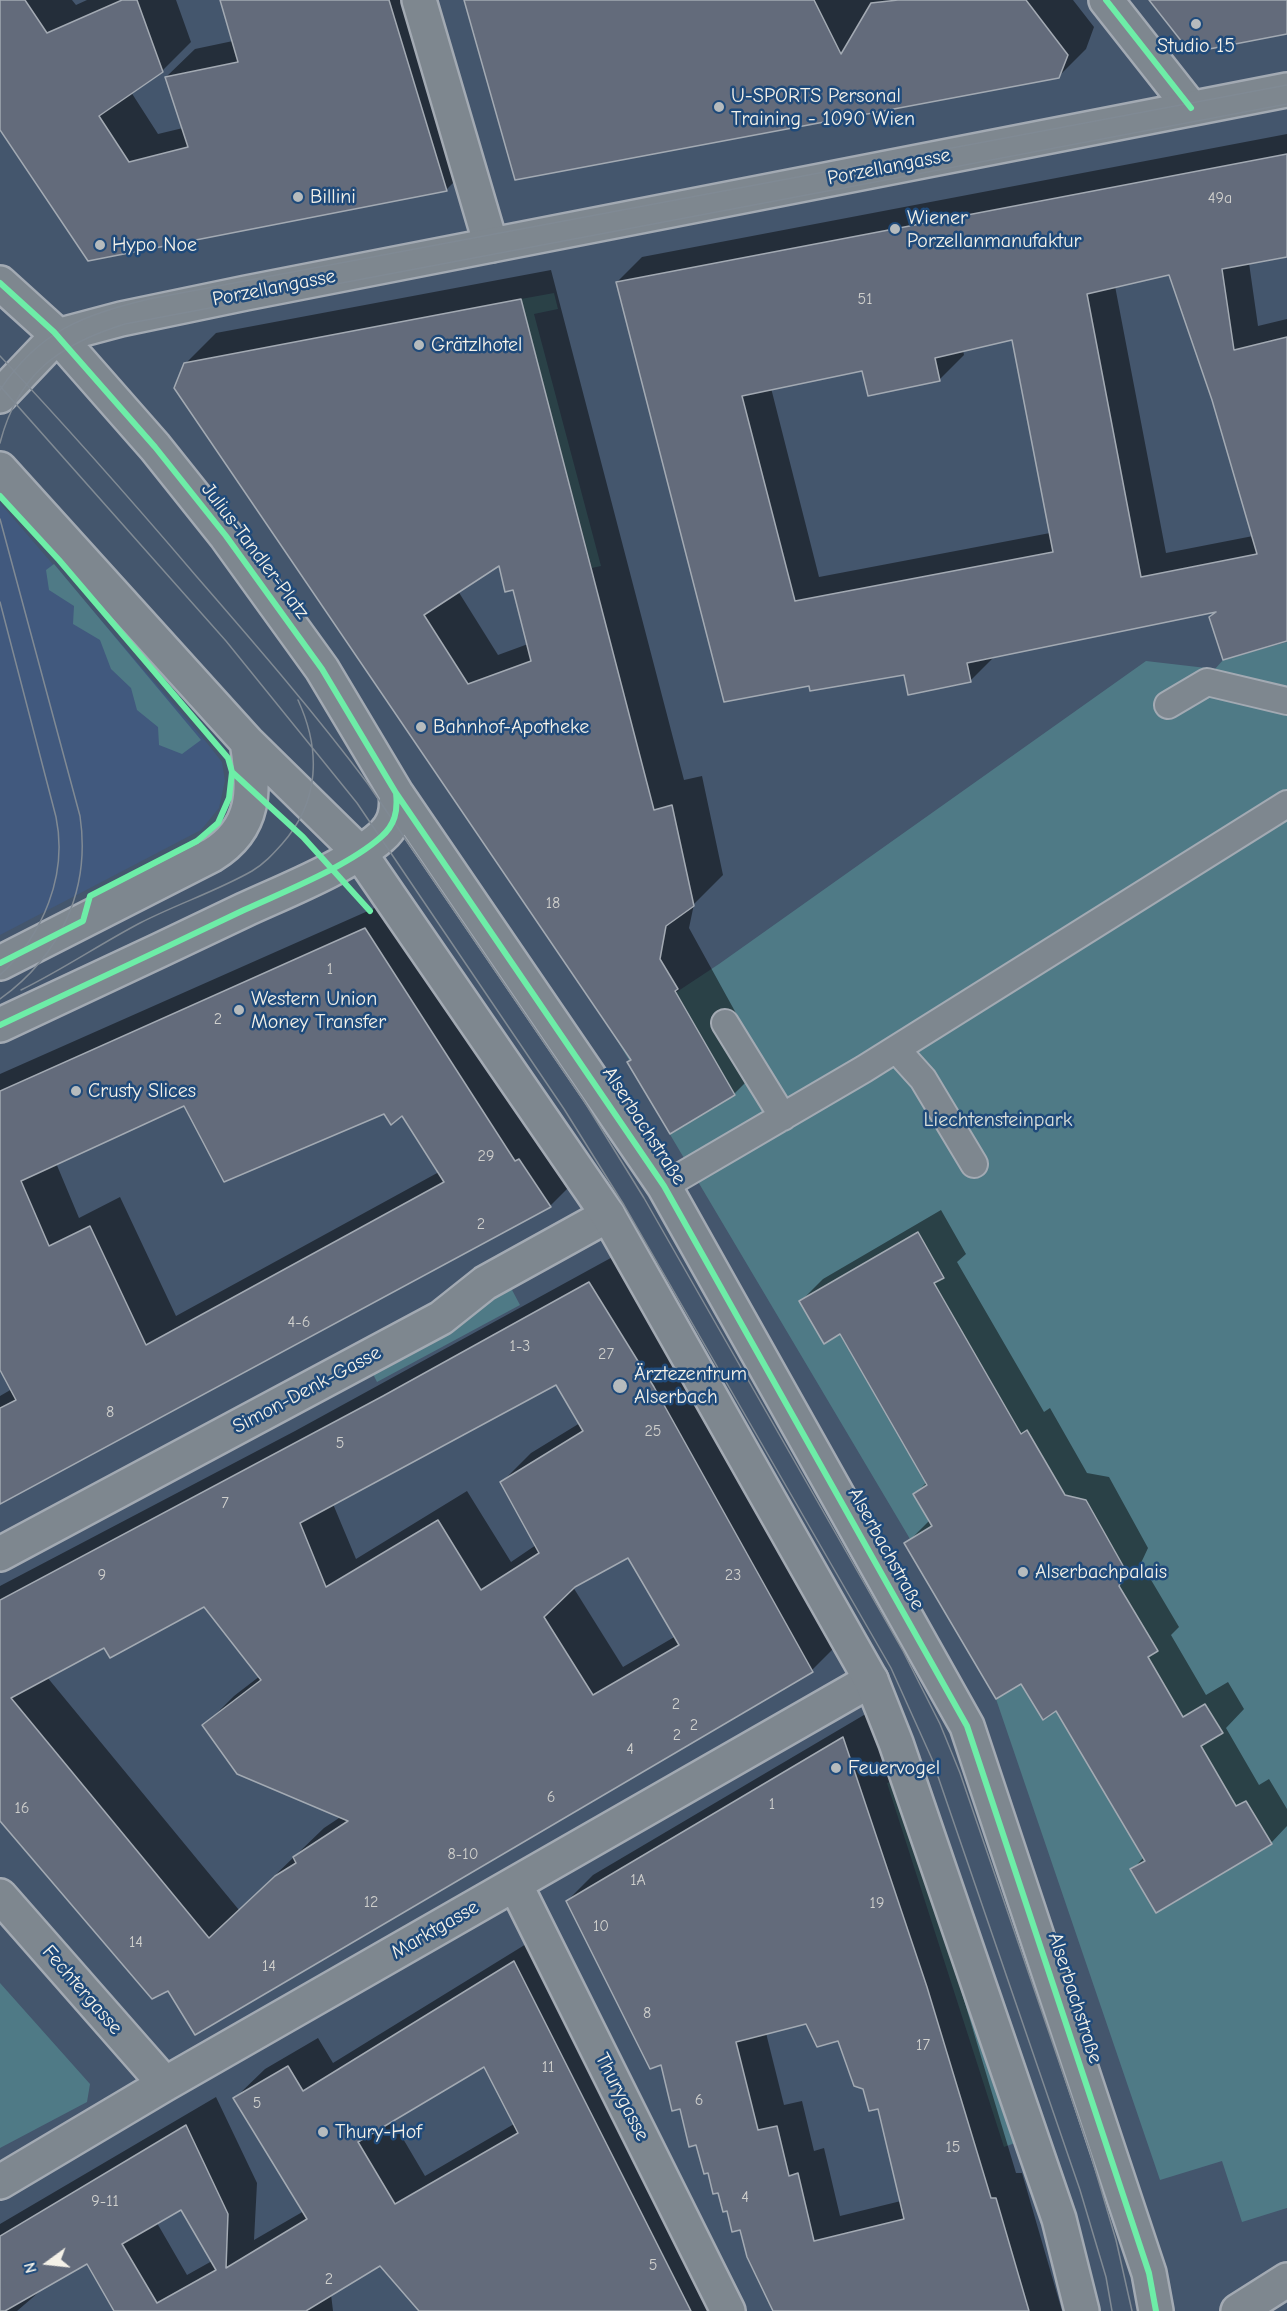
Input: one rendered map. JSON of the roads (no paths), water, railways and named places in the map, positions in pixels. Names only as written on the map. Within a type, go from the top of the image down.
[{"type":"street","points":[[419,0],[491,245]]},
{"type":"street","points":[[1106,0],[1191,108]]},
{"type":"street","name":"Porzellangasse","points":[[57,336],[121,319],[1287,90]]},
{"type":"street","name":"Julius-Tandler-Platz","points":[[0,283],[57,336],[155,447],[226,536],[322,669],[396,793],[449,867]]},
{"type":"street","points":[[0,396],[57,336]]},
{"type":"street","points":[[0,470],[247,742],[359,852],[608,1215],[871,1680],[896,1743],[1059,2219],[1082,2311]]},
{"type":"street","points":[[0,963],[212,855],[232,841],[244,821],[252,789],[247,742]]},
{"type":"street","points":[[0,1025],[289,889],[359,852],[380,838],[394,822],[397,809],[396,793]]},
{"type":"street","name":"Alserbachstraße","points":[[449,867],[664,1186],[967,1726],[1149,2273],[1156,2311]]},
{"type":"street","name":"Simon-Denk-Gasse","points":[[0,1554],[441,1318],[485,1282],[608,1215]]},
{"type":"street","name":"Marktgasse","points":[[0,2182],[165,2084],[871,1680]]},
{"type":"street","name":"Thurygasse","points":[[515,1884],[728,2311]]},
{"type":"street","name":"Fechtergasse","points":[[0,1896],[165,2084]]},
{"type":"street","points":[[1238,2311],[1287,2280]]},
{"type":"lane","points":[[1168,705],[1207,682],[1287,701]]},
{"type":"lane","points":[[664,1186],[896,1049],[1287,804]]},
{"type":"lane","points":[[725,1023],[783,1117]]},
{"type":"lane","points":[[896,1049],[923,1079],[974,1164]]},
{"type":"tram line","points":[[0,390],[30,353],[64,328],[103,312],[149,299],[1287,85]]},
{"type":"tram line","points":[[0,443],[18,398],[30,380],[45,365],[81,341],[125,324],[1287,104]]},
{"type":"tram line","points":[[0,356],[149,521],[348,757],[584,1101],[644,1198],[903,1651],[940,1724],[960,1773],[1090,2152],[1116,2240],[1132,2311]]},
{"type":"tram line","points":[[0,386],[226,641],[357,803],[564,1109],[624,1205],[891,1668],[932,1759],[1080,2190],[1106,2277],[1112,2311]]},
{"type":"tram line","points":[[0,519],[80,816],[82,843],[81,870],[75,895],[67,919],[55,942],[21,982],[0,999]]},
{"type":"tram line","points":[[0,602],[56,817],[59,839],[55,882],[49,903],[29,942],[0,975]]},
{"type":"tram line","points":[[21,990],[140,923],[252,871],[282,844],[295,828],[304,810],[313,775],[311,738],[298,700]]},
{"type":"place","name":"Studio 15","points":[[1196,24]]},
{"type":"place","name":"U-SPORTS Personal Training - 1090 Wien","points":[[719,107]]},
{"type":"place","name":"Billini","points":[[298,197]]},
{"type":"place","name":"Wiener Porzellanmanufaktur","points":[[895,229]]},
{"type":"place","name":"Hypo Noe","points":[[100,245]]},
{"type":"place","name":"Grätzlhotel","points":[[419,345]]},
{"type":"place","name":"Bahnhof-Apotheke","points":[[421,727]]},
{"type":"place","name":"Western Union Money Transfer","points":[[239,1010]]},
{"type":"place","name":"Crusty Slices","points":[[76,1091]]},
{"type":"place","name":"Ärztezentrum Alserbach","points":[[620,1386]]},
{"type":"place","name":"Alserbachpalais","points":[[1023,1572]]},
{"type":"place","name":"Feuervogel","points":[[836,1768]]},
{"type":"place","name":"Thury-Hof","points":[[323,2132]]},
{"type":"park label","name":"Liechtensteinpark","points":[[998,1120]]}]
